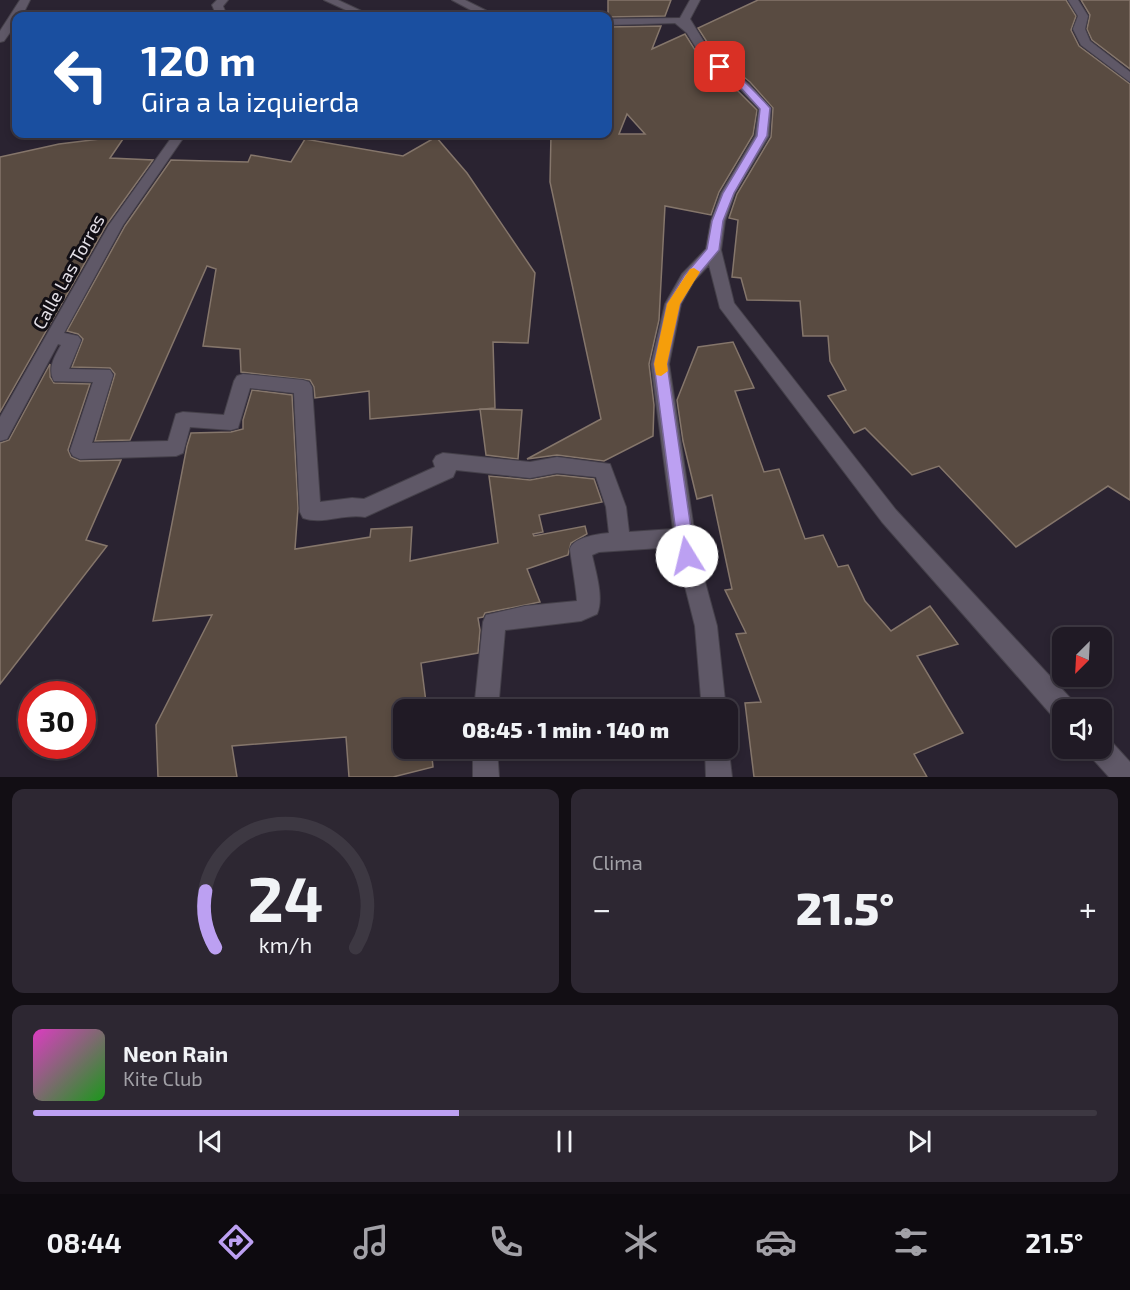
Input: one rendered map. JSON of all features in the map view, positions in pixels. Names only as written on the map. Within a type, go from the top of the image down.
[{"type":"street","points":[[220,12],[217,5],[223,0]]},
{"type":"street","points":[[329,0],[358,12]]},
{"type":"street","points":[[457,0],[482,12]]},
{"type":"street","points":[[695,0],[685,19],[707,57],[745,87],[765,108],[762,136],[728,193],[718,221],[713,250],[726,304],[889,516],[1054,699]]},
{"type":"street","points":[[1073,0],[1083,16],[1079,29],[1085,44],[1130,78]]},
{"type":"street","points":[[612,22],[677,20],[694,33]]},
{"type":"street","points":[[0,39],[12,23]]},
{"type":"street","name":"Calle Las Torres","points":[[0,434],[116,225],[177,138]]},
{"type":"street","points":[[713,250],[688,278],[673,304],[660,364],[684,537],[706,626],[713,699]]},
{"type":"street","points":[[54,338],[72,340],[60,365],[60,376],[104,375],[80,451],[176,448],[183,419],[231,423],[243,381],[303,387],[310,512],[352,506],[365,508],[446,471],[443,461],[530,470],[557,465],[584,467],[603,470],[616,507],[620,543]]},
{"type":"street","points":[[487,699],[494,622],[589,607],[586,574],[580,550],[597,543],[684,537]]},
{"type":"street","points":[[485,759],[486,777]]},
{"type":"street","points":[[718,759],[719,777]]},
{"type":"street","points":[[1110,759],[1126,777]]},
{"type":"building","points":[[608,0],[671,0],[665,16],[612,17],[612,12],[608,12]]},
{"type":"building","points":[[758,0],[1066,0],[1076,16],[1071,30],[1079,46],[1130,84],[1130,500],[1108,486],[1016,547],[939,466],[912,475],[865,428],[854,433],[828,396],[846,390],[830,361],[828,336],[803,336],[800,301],[747,300],[741,278],[732,277],[738,220],[729,218],[737,194],[771,137],[773,108],[750,82],[714,53],[698,28]]},
{"type":"building","points":[[1081,0],[1130,0],[1130,69],[1092,40],[1087,29],[1090,15]]},
{"type":"building","points":[[661,26],[652,49],[685,34],[702,61],[757,110],[753,135],[719,192],[711,215],[665,206],[659,320],[649,364],[654,405],[653,436],[604,461],[557,455],[527,459],[601,419],[550,182],[551,138],[612,138],[612,27]],"holes":[[[627,114],[645,134],[619,134]]]},
{"type":"building","points":[[124,138],[110,158],[153,160],[107,224],[0,412],[0,157],[59,144]]},
{"type":"building","points":[[437,138],[467,173],[535,273],[528,343],[493,342],[495,408],[370,419],[369,391],[315,398],[314,387],[310,380],[241,372],[240,349],[203,346],[216,269],[207,266],[130,440],[95,441],[115,374],[110,368],[72,367],[83,339],[78,334],[67,331],[125,226],[171,160],[248,162],[251,155],[291,162],[305,139],[403,156]]},
{"type":"building","points":[[733,342],[754,388],[735,391],[764,472],[779,469],[805,539],[823,535],[838,567],[848,565],[865,601],[891,631],[930,606],[958,644],[917,656],[963,733],[914,754],[927,777],[754,777],[745,703],[761,702],[736,634],[746,633],[725,590],[732,589],[712,495],[697,499],[683,441],[677,400],[698,347]]},
{"type":"building","points":[[50,364],[50,377],[54,383],[90,384],[68,450],[71,457],[80,461],[121,460],[86,540],[107,546],[0,684],[0,443],[9,440]]},
{"type":"building","points":[[252,390],[292,395],[298,508],[295,549],[370,537],[371,529],[412,527],[410,561],[498,543],[489,476],[530,480],[557,475],[594,479],[602,502],[539,515],[543,532],[533,534],[534,536],[585,526],[587,534],[571,543],[568,555],[527,569],[540,602],[485,613],[483,617],[478,618],[480,630],[478,653],[421,663],[426,699],[393,699],[393,759],[432,759],[433,767],[393,777],[349,777],[346,737],[232,746],[237,777],[158,777],[156,725],[212,615],[153,621],[187,446],[191,433],[231,432],[243,429],[243,420]]},
{"type":"building","points":[[480,409],[522,410],[518,459],[486,455]]},
{"type":"slow traffic","points":[[661,371],[660,364],[673,304],[694,272]]},
{"type":"route","points":[[687,556],[660,364],[673,304],[688,278],[713,250],[718,221],[728,193],[762,136],[765,108],[745,87],[720,67]]}]
